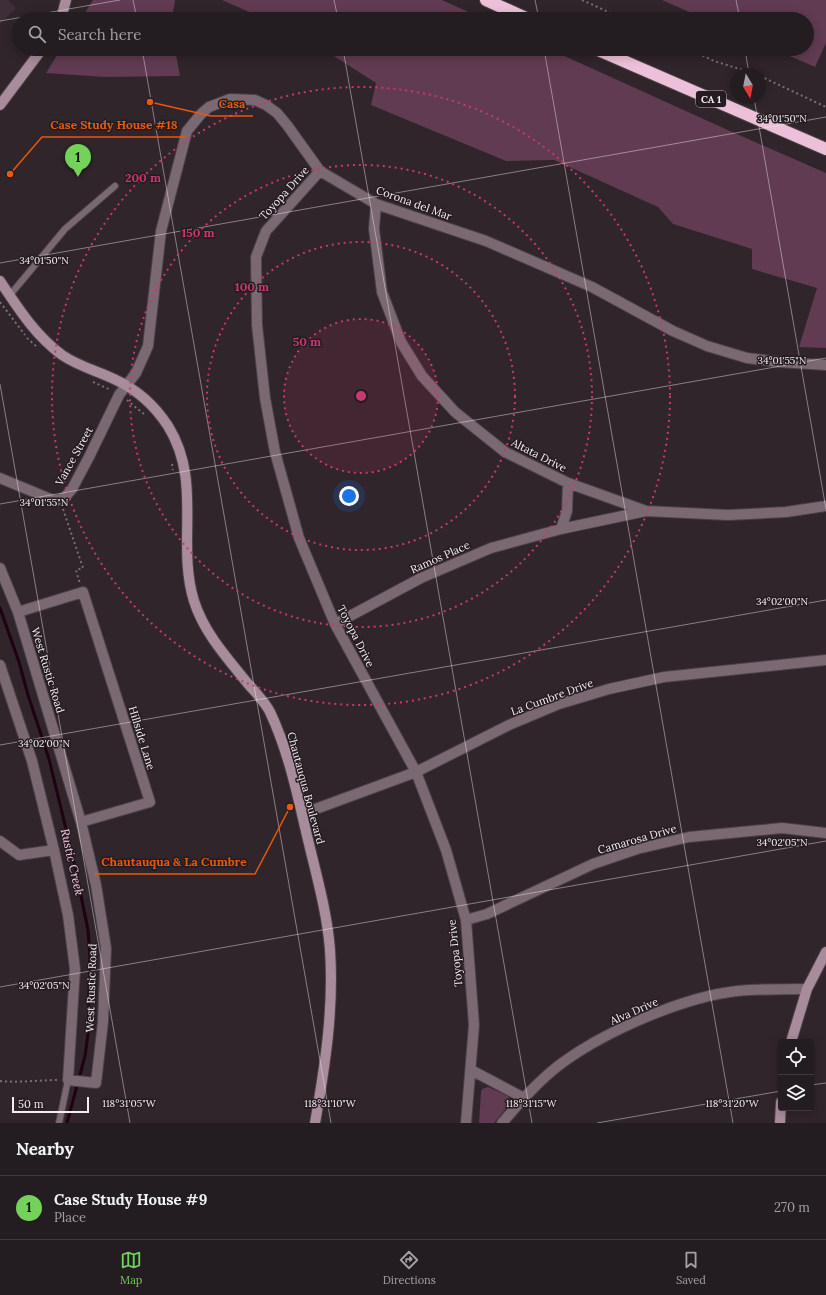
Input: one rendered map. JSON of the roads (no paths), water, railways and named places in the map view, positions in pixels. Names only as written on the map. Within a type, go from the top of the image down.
[{"type":"highway","points":[[486,0],[513,12]]},
{"type":"highway","name":"CA 1","points":[[612,56],[826,148]]},
{"type":"street","points":[[63,12],[66,0]]},
{"type":"street","points":[[0,105],[37,56]]},
{"type":"street","name":"Corona del Mar","points":[[125,385],[136,372],[148,346],[161,231],[187,131],[209,107],[230,99],[255,100],[266,105],[277,113],[287,125],[302,148],[320,171],[342,186],[376,204],[486,241],[585,284],[706,346],[746,358],[780,362],[826,364]]},
{"type":"street","name":"Toyopa Drive","points":[[320,171],[266,231],[256,257],[257,325],[265,398],[275,452],[298,538],[335,624],[416,772],[446,850],[466,920],[474,1025],[466,1123]]},
{"type":"street","name":"Altata Drive","points":[[376,204],[374,229],[382,292],[401,342],[422,376],[455,412],[505,452],[568,483],[646,511],[728,515],[786,512],[826,506]]},
{"type":"street","name":"Chautauqua Boulevard","points":[[0,281],[31,325],[61,354],[77,364],[125,385],[137,392],[158,412],[178,444],[187,478],[189,576],[194,601],[204,623],[219,648],[269,708],[284,744],[320,892],[330,948],[332,994],[328,1039],[315,1123]]},
{"type":"street","name":"Vance Street","points":[[0,478],[44,498],[59,500],[72,489],[125,385]]},
{"type":"street","points":[[562,529],[567,511],[568,483]]},
{"type":"street","name":"Ramos Place","points":[[335,624],[421,578],[491,548],[562,529],[646,511]]},
{"type":"street","name":"West Rustic Road","points":[[0,568],[18,612],[81,822],[96,885],[106,948],[103,1022],[96,1083],[76,1081]]},
{"type":"street","name":"Hillside Lane","points":[[18,612],[83,592],[150,802],[81,822]]},
{"type":"street","name":"La Cumbre Drive","points":[[302,814],[416,772],[509,725],[559,704],[608,690],[664,677],[826,660]]},
{"type":"street","points":[[0,664],[32,761],[68,915],[75,969],[76,1081]]},
{"type":"street","name":"Camarosa Drive","points":[[466,920],[487,914],[593,864],[637,849],[689,837],[782,828],[826,832]]},
{"type":"street","points":[[0,841],[19,855],[54,850]]},
{"type":"street","points":[[792,1039],[807,989],[826,952]]},
{"type":"street","name":"Alva Drive","points":[[502,1123],[524,1098],[562,1064],[619,1029],[680,1004],[736,991],[807,989]]},
{"type":"street","points":[[470,1070],[524,1098]]},
{"type":"street","points":[[780,1123],[781,1111]]},
{"type":"lane","points":[[10,295],[65,229],[115,186]]},
{"type":"lane","points":[[59,1123],[76,1081]]},
{"type":"waterway","name":"Rustic Creek","points":[[0,608],[19,662],[49,759],[75,866],[88,930],[90,956],[88,1034],[85,1056],[67,1123]]},
{"type":"place","name":"Casa","points":[[150,102]]},
{"type":"place","name":"Case Study House #18","points":[[10,174]]},
{"type":"place","name":"Case Study House #9","points":[[78,177]]},
{"type":"place","name":"Chautauqua & La Cumbre","points":[[290,807]]}]
